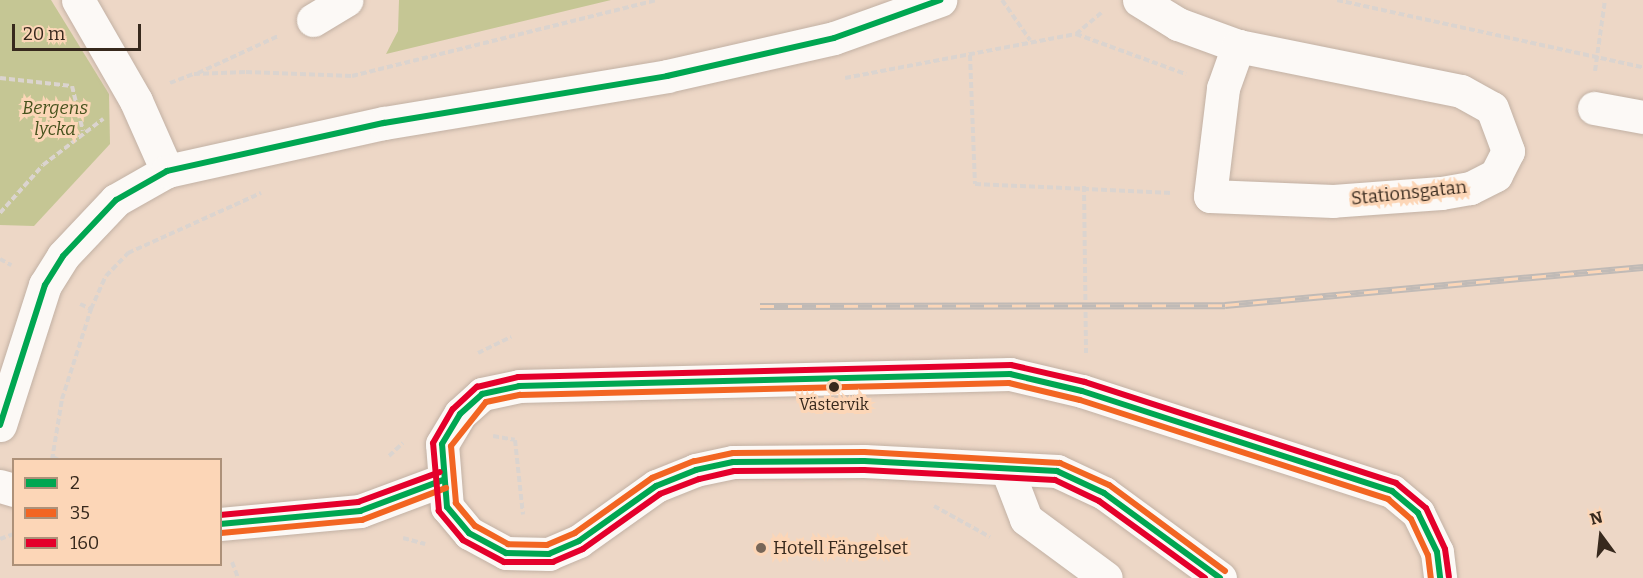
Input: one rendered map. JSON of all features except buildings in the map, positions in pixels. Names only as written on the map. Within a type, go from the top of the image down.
[{"type":"street","points":[[78,0],[136,101],[167,171]]},
{"type":"street","points":[[313,20],[346,0]]},
{"type":"street","points":[[0,425],[45,285],[92,222],[116,200],[167,171],[374,125],[701,68],[834,38],[940,0]]},
{"type":"street","name":"Stationsgatan","points":[[1139,0],[1178,24],[1238,46],[1461,91],[1492,108],[1508,151],[1496,175],[1470,188],[1442,193],[1334,201],[1210,196]]},
{"type":"street","points":[[1210,196],[1223,88],[1238,46]]},
{"type":"street","points":[[1594,108],[1643,117]]},
{"type":"street","points":[[1220,578],[1104,493],[1057,471],[1008,472],[906,462],[733,462],[656,486],[579,541],[527,556],[506,553],[470,532],[447,507],[443,480],[442,444],[449,428],[482,394],[560,382],[1010,374],[1082,391],[1392,491],[1418,513],[1437,552],[1440,578]]},
{"type":"street","points":[[1008,472],[1026,519],[1106,578]]},
{"type":"street","points":[[222,524],[360,511],[443,480]]},
{"type":"path","points":[[195,74],[352,76],[657,0]]},
{"type":"path","points":[[1002,0],[1030,40]]},
{"type":"path","points":[[1337,0],[1643,68]]},
{"type":"path","points":[[1595,59],[1605,0]]},
{"type":"path","points":[[1076,34],[1107,7]]},
{"type":"path","points":[[0,213],[82,131],[136,101],[313,20]]},
{"type":"path","points":[[842,79],[970,55],[1030,40],[1076,34],[1223,88]]},
{"type":"path","points":[[970,55],[975,184],[1210,196]]},
{"type":"path","points":[[0,78],[72,86],[82,131]]},
{"type":"path","points":[[52,458],[62,399],[91,309],[106,276],[128,253],[268,191]]},
{"type":"path","points":[[0,259],[91,309]]},
{"type":"path","points":[[471,358],[511,337]]},
{"type":"path","points":[[381,464],[417,419],[449,428],[515,440],[527,556]]},
{"type":"path","points":[[922,502],[952,512],[996,541]]},
{"type":"green space","name":"Bergens lycka","points":[[0,0],[51,0],[109,94],[110,144],[34,226],[0,225]]},
{"type":"green space","points":[[399,0],[611,0],[386,54],[398,31]]},
{"type":"railway","points":[[760,306],[1225,305],[1643,267]]},
{"type":"transit line","name":"2","points":[[0,425],[45,285],[63,256],[116,200],[167,171],[384,123],[667,76],[834,38],[940,0]]},
{"type":"transit line","name":"160","points":[[1205,578],[1099,501],[1055,480],[864,470],[734,471],[699,479],[660,494],[583,549],[553,562],[504,562],[463,540],[439,511],[433,443],[453,409],[477,387],[518,377],[1011,365],[1085,382],[1396,483],[1426,508],[1445,549],[1449,577]]},
{"type":"transit line","name":"2","points":[[1220,578],[1104,493],[1057,471],[864,461],[733,462],[696,470],[656,486],[579,541],[549,554],[506,553],[469,533],[447,507],[442,444],[460,414],[482,394],[519,386],[1010,374],[1082,391],[1392,491],[1418,513],[1437,552],[1440,578]]},
{"type":"transit line","name":"35","points":[[1225,571],[1109,485],[1060,463],[864,452],[733,453],[694,461],[652,478],[575,533],[547,545],[508,544],[475,526],[456,503],[451,446],[486,402],[520,395],[1009,383],[1080,400],[1388,499],[1411,519],[1428,555],[1431,578]]},
{"type":"transit line","name":"160","points":[[222,515],[358,502],[440,472]]},
{"type":"transit line","name":"2","points":[[222,524],[360,511],[443,480]]},
{"type":"transit line","name":"35","points":[[222,533],[362,520],[446,488]]},
{"type":"place","name":"Västervik","points":[[834,387]]},
{"type":"place","name":"Hotell Fängelset","points":[[761,548]]}]
